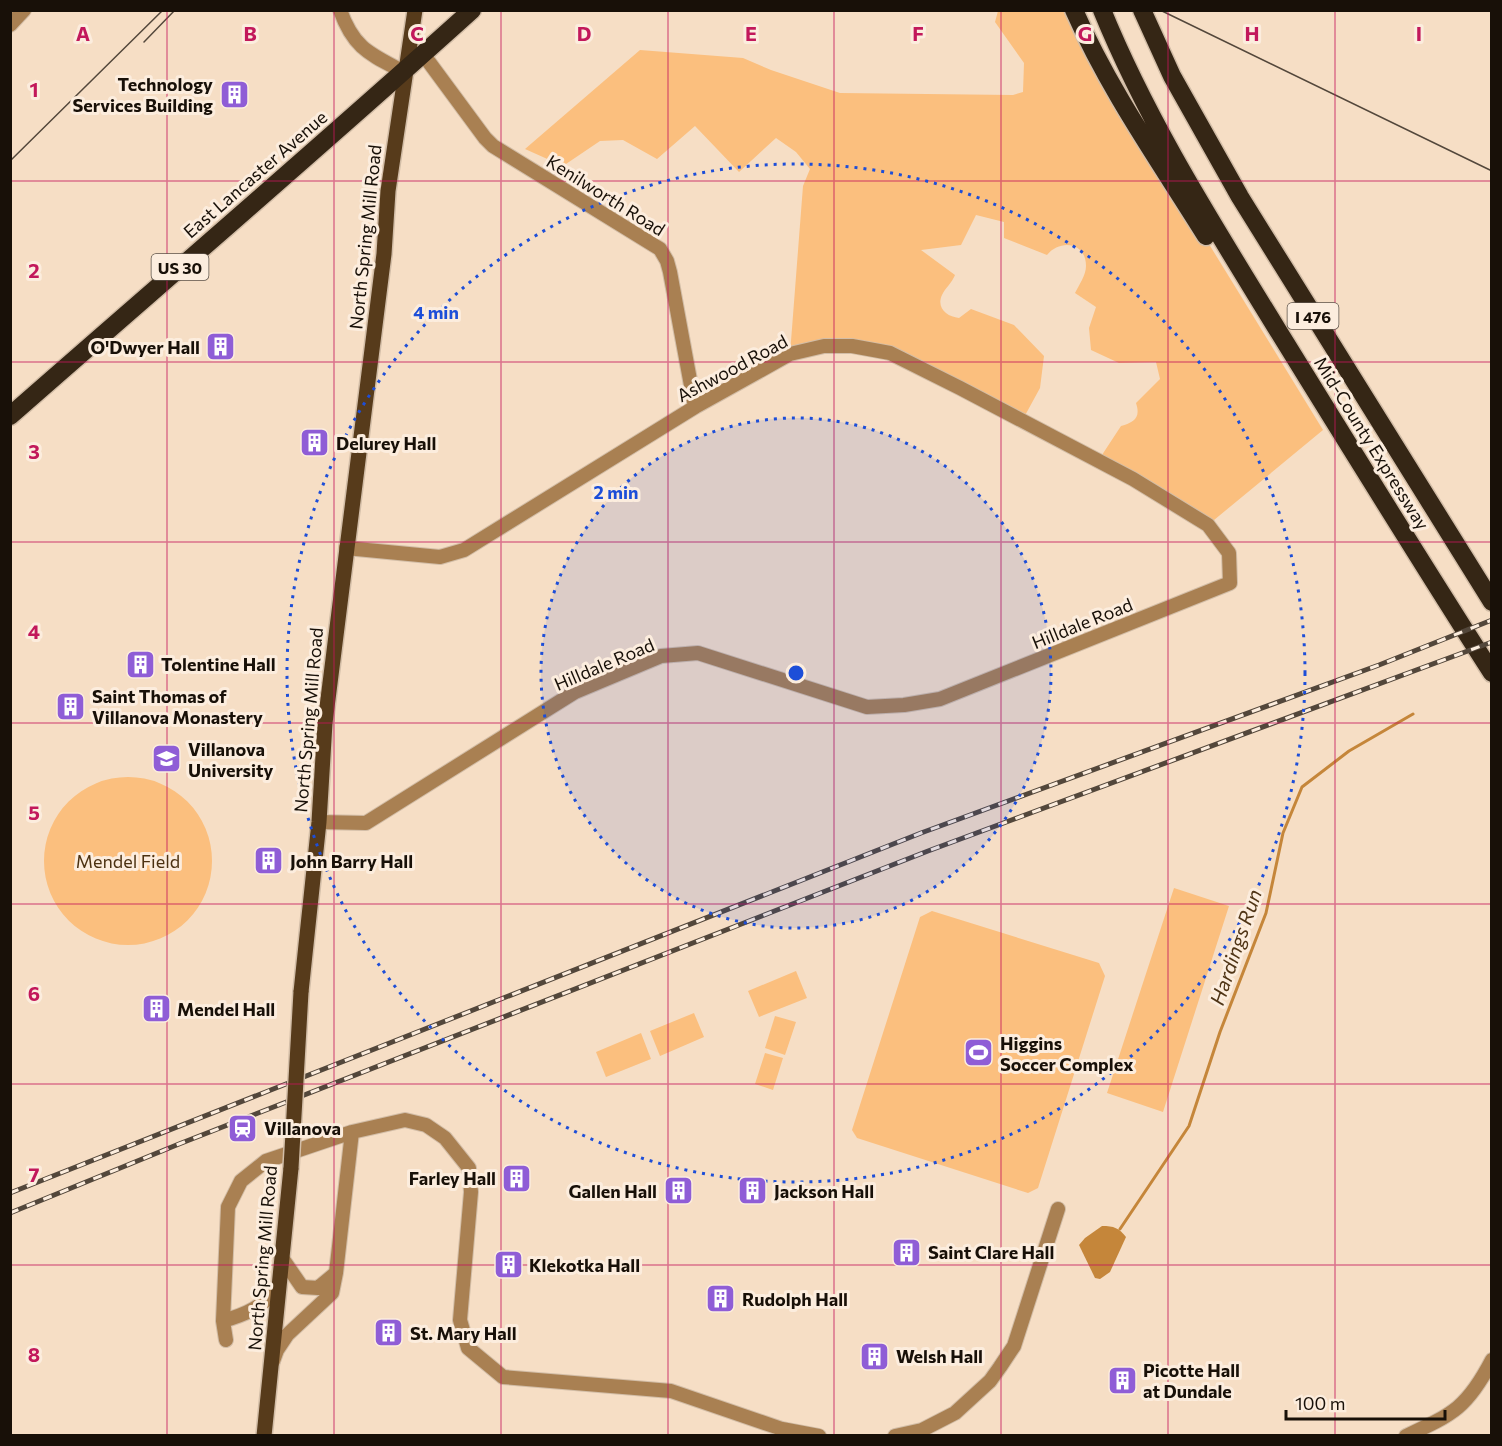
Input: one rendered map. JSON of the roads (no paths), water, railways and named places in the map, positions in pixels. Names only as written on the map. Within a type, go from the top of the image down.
[{"type":"highway","name":"East Lancaster Avenue","points":[[10,416],[472,10]]},
{"type":"highway","points":[[1074,10],[1090,48],[1106,77],[1207,238],[1243,288],[1276,328]]},
{"type":"highway","name":"Mid-County Expressway","points":[[1102,10],[1154,122],[1242,273],[1491,673]]},
{"type":"highway","name":"Mid-County Expressway","points":[[1145,17],[1177,86],[1240,197],[1491,602]]},
{"type":"main road","name":"North Spring Mill Road","points":[[264,1436],[291,1168],[301,992],[319,822],[325,723],[382,270],[388,191],[415,10]]},
{"type":"street","points":[[10,25],[24,10]]},
{"type":"street","points":[[340,10],[357,44],[404,72]]},
{"type":"street","name":"Kenilworth Road","points":[[423,54],[493,146],[660,249],[668,261],[694,407]]},
{"type":"street","name":"Ashwood Road","points":[[346,548],[440,557],[464,550],[694,407],[790,354],[824,346],[852,346],[890,353],[1133,479],[1208,525],[1229,554],[1230,583]]},
{"type":"street","name":"Hilldale Road","points":[[319,822],[366,823],[575,692],[661,656],[698,653],[867,707],[904,705],[940,699],[1230,583]]},
{"type":"street","points":[[226,1340],[223,1321],[228,1207],[241,1181],[266,1161],[352,1132],[405,1120],[426,1125],[445,1137],[469,1168],[471,1192],[460,1320],[468,1348],[503,1377],[671,1391],[782,1429],[819,1436]]},
{"type":"street","points":[[272,1365],[277,1350],[287,1335],[332,1293],[352,1132]]},
{"type":"street","points":[[895,1436],[922,1430],[955,1413],[990,1381],[1014,1346],[1058,1209]]},
{"type":"street","points":[[282,1258],[302,1287],[318,1288],[336,1274]]},
{"type":"street","points":[[223,1321],[248,1313],[260,1306],[279,1289]]},
{"type":"street","points":[[1406,1436],[1445,1418],[1464,1403],[1480,1382],[1491,1360]]},
{"type":"waterway","name":"Hardings Run","points":[[1120,1229],[1189,1126],[1220,1032],[1266,913],[1283,833],[1302,787],[1349,751],[1413,714]]},
{"type":"tram line","points":[[10,161],[163,10]]},
{"type":"tram line","points":[[144,42],[175,10]]},
{"type":"tram line","points":[[1160,10],[1492,171]]},
{"type":"railway","points":[[10,1193],[921,833],[1379,665],[1492,620]]},
{"type":"railway","points":[[10,1213],[179,1144],[928,851],[1492,642]]},
{"type":"place","name":"Technology Services Building","points":[[234,94]]},
{"type":"place","name":"O'Dwyer Hall","points":[[221,347]]},
{"type":"place","name":"Delurey Hall","points":[[315,443]]},
{"type":"place","name":"Tolentine Hall","points":[[140,664]]},
{"type":"place","name":"Saint Thomas of Villanova Monastery","points":[[71,706]]},
{"type":"place","name":"Villanova University","points":[[167,759]]},
{"type":"place","name":"John Barry Hall","points":[[269,861]]},
{"type":"place","name":"Mendel Hall","points":[[156,1009]]},
{"type":"place","name":"Higgins Soccer Complex","points":[[979,1053]]},
{"type":"place","name":"Villanova","points":[[243,1128]]},
{"type":"place","name":"Farley Hall","points":[[517,1178]]},
{"type":"place","name":"Gallen Hall","points":[[678,1191]]},
{"type":"place","name":"Jackson Hall","points":[[753,1191]]},
{"type":"place","name":"Saint Clare Hall","points":[[907,1252]]},
{"type":"place","name":"Klekotka Hall","points":[[508,1265]]},
{"type":"place","name":"Rudolph Hall","points":[[721,1299]]},
{"type":"place","name":"St. Mary Hall","points":[[389,1333]]},
{"type":"place","name":"Welsh Hall","points":[[875,1356]]},
{"type":"place","name":"Picotte Hall at Dundale","points":[[1122,1380]]},
{"type":"park label","name":"Mendel Field","points":[[128,861]]}]
